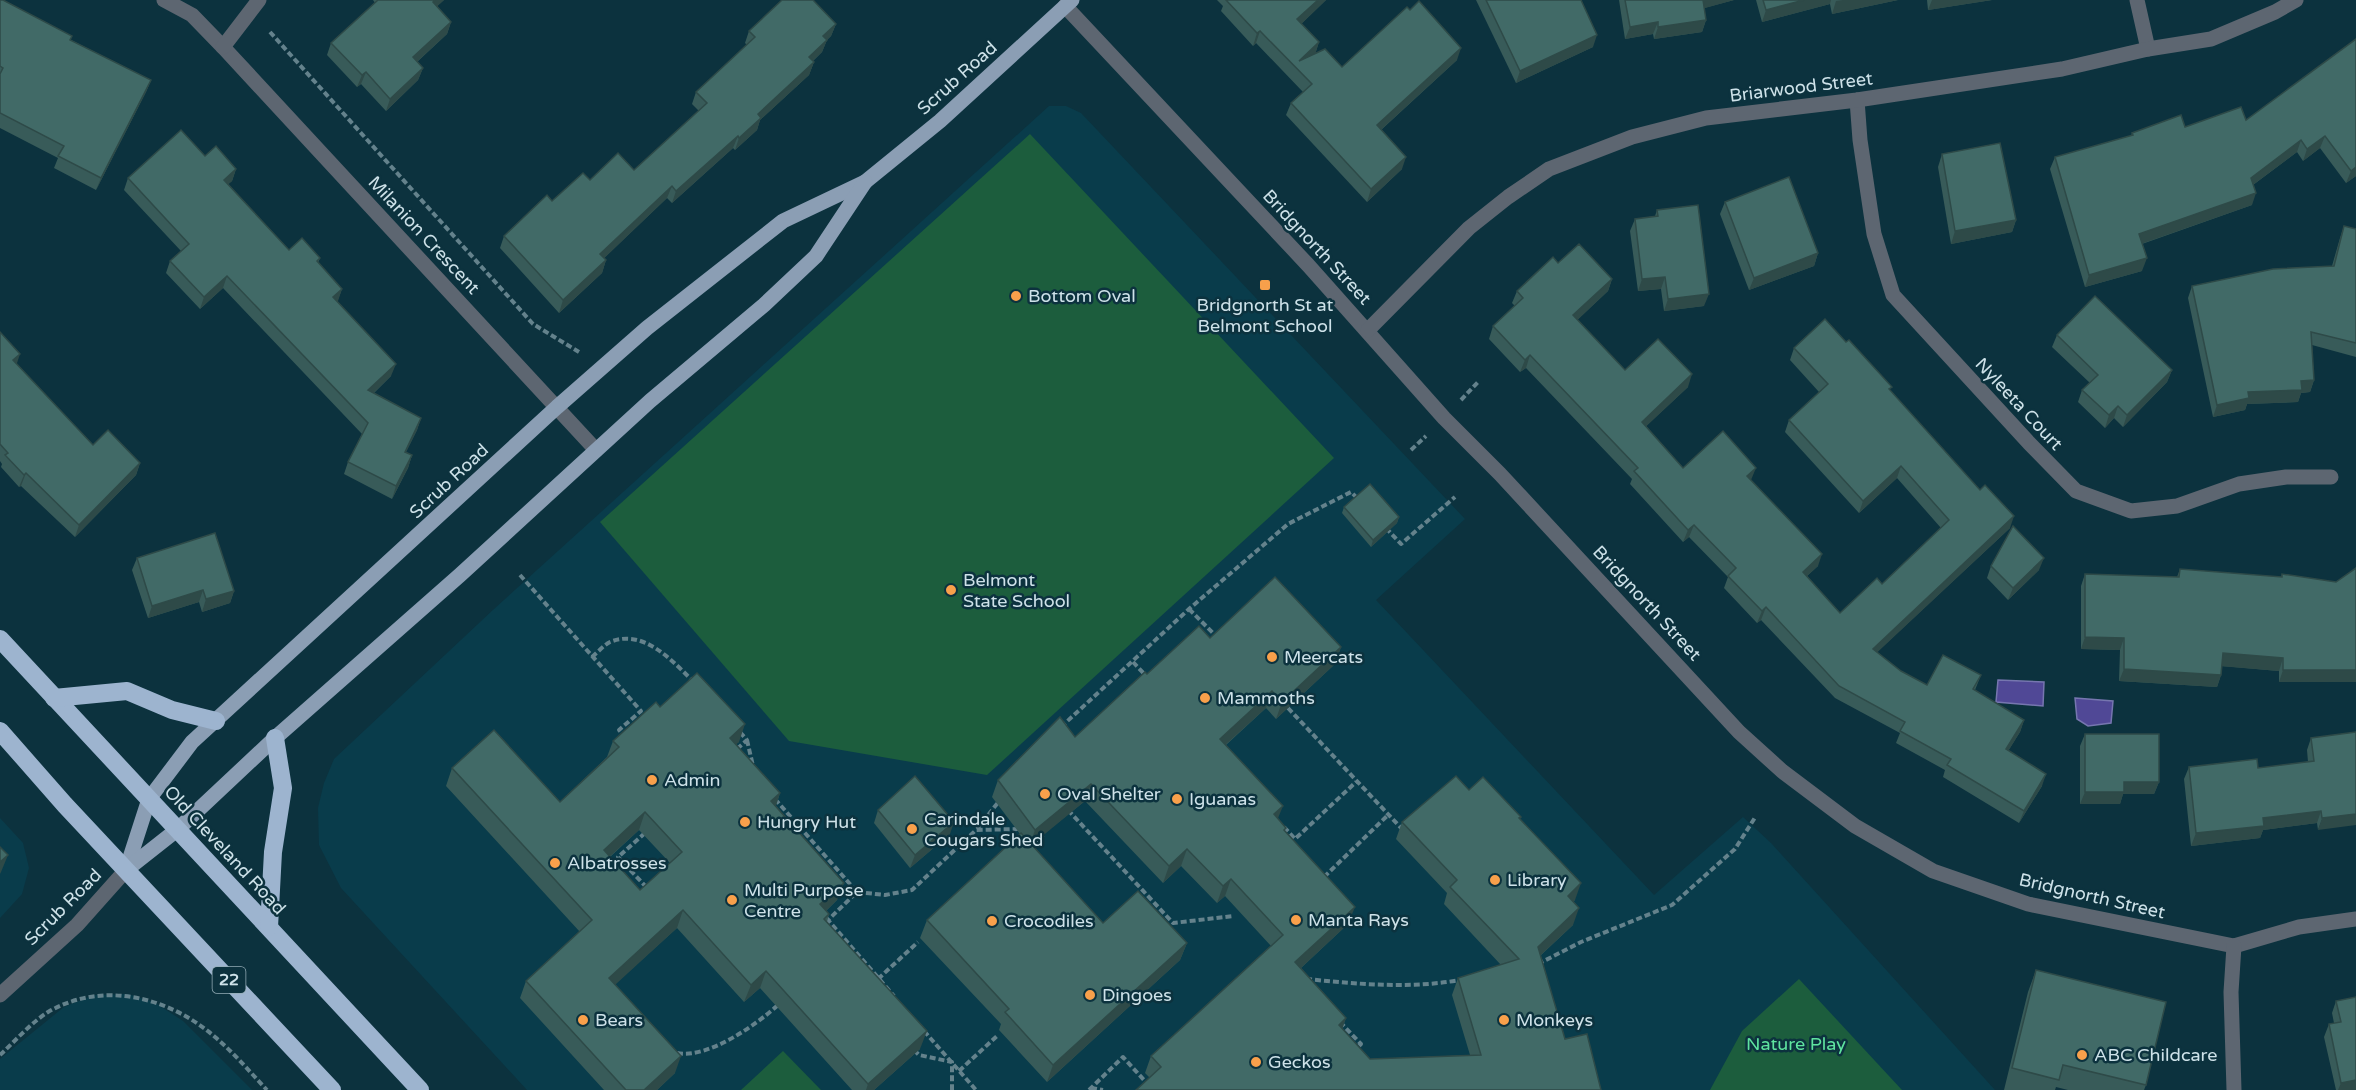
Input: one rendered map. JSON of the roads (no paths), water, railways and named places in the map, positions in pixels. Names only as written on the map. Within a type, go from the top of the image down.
[{"type":"highway","name":"Old Cleveland Road","points":[[0,639],[420,1090]]},
{"type":"highway","points":[[54,698],[127,691],[172,710],[216,721]]},
{"type":"highway","name":"22","points":[[0,731],[126,870],[332,1090]]},
{"type":"highway","points":[[269,927],[273,852],[283,788],[276,738]]},
{"type":"main road","name":"Scrub Road","points":[[126,870],[149,799],[182,753],[557,407],[647,328],[783,221],[865,182],[940,121],[1068,3]]},
{"type":"main road","name":"Scrub Road","points":[[126,870],[178,830],[276,738],[460,575],[703,354],[764,305],[816,256],[865,182]]},
{"type":"street","name":"Milanion Crescent","points":[[164,0],[192,15],[223,46],[596,450]]},
{"type":"street","points":[[223,46],[259,0]]},
{"type":"street","points":[[2137,0],[2148,49]]},
{"type":"street","name":"Briarwood Street","points":[[1368,330],[1469,228],[1508,196],[1549,169],[1632,137],[1706,118],[1857,100],[2061,69],[2148,49],[2211,39],[2275,12],[2296,0]]},
{"type":"street","name":"Bridgnorth Street","points":[[1068,3],[1368,330],[1444,418],[1500,474],[1739,732],[1782,771],[1855,826],[1933,871],[2028,904],[2234,946],[2299,927],[2356,919]]},
{"type":"street","name":"Nyleeta Court","points":[[1857,100],[1860,140],[1874,234],[1893,294],[2076,491],[2131,511],[2177,506],[2239,484],[2286,477],[2331,477]]},
{"type":"street","name":"Scrub Road","points":[[0,995],[77,925],[126,870]]},
{"type":"street","points":[[2234,946],[2230,992],[2234,1090]]},
{"type":"place","name":"Bridgnorth St at Belmont School","points":[[1265,285]]},
{"type":"place","name":"Bottom Oval","points":[[1016,296]]},
{"type":"place","name":"Belmont State School","points":[[951,590]]},
{"type":"place","name":"Meercats","points":[[1272,657]]},
{"type":"place","name":"Mammoths","points":[[1205,698]]},
{"type":"place","name":"Admin","points":[[652,780]]},
{"type":"place","name":"Oval Shelter","points":[[1045,794]]},
{"type":"place","name":"Iguanas","points":[[1177,799]]},
{"type":"place","name":"Hungry Hut","points":[[745,822]]},
{"type":"place","name":"Carindale Cougars Shed","points":[[912,829]]},
{"type":"place","name":"Albatrosses","points":[[555,863]]},
{"type":"place","name":"Library","points":[[1495,880]]},
{"type":"place","name":"Multi Purpose Centre","points":[[732,900]]},
{"type":"place","name":"Manta Rays","points":[[1296,920]]},
{"type":"place","name":"Crocodiles","points":[[992,921]]},
{"type":"place","name":"Dingoes","points":[[1090,995]]},
{"type":"place","name":"Bears","points":[[583,1020]]},
{"type":"place","name":"Monkeys","points":[[1504,1020]]},
{"type":"place","name":"ABC Childcare","points":[[2082,1055]]},
{"type":"place","name":"Geckos","points":[[1256,1062]]},
{"type":"park label","name":"Nature Play","points":[[1796,1044]]}]
